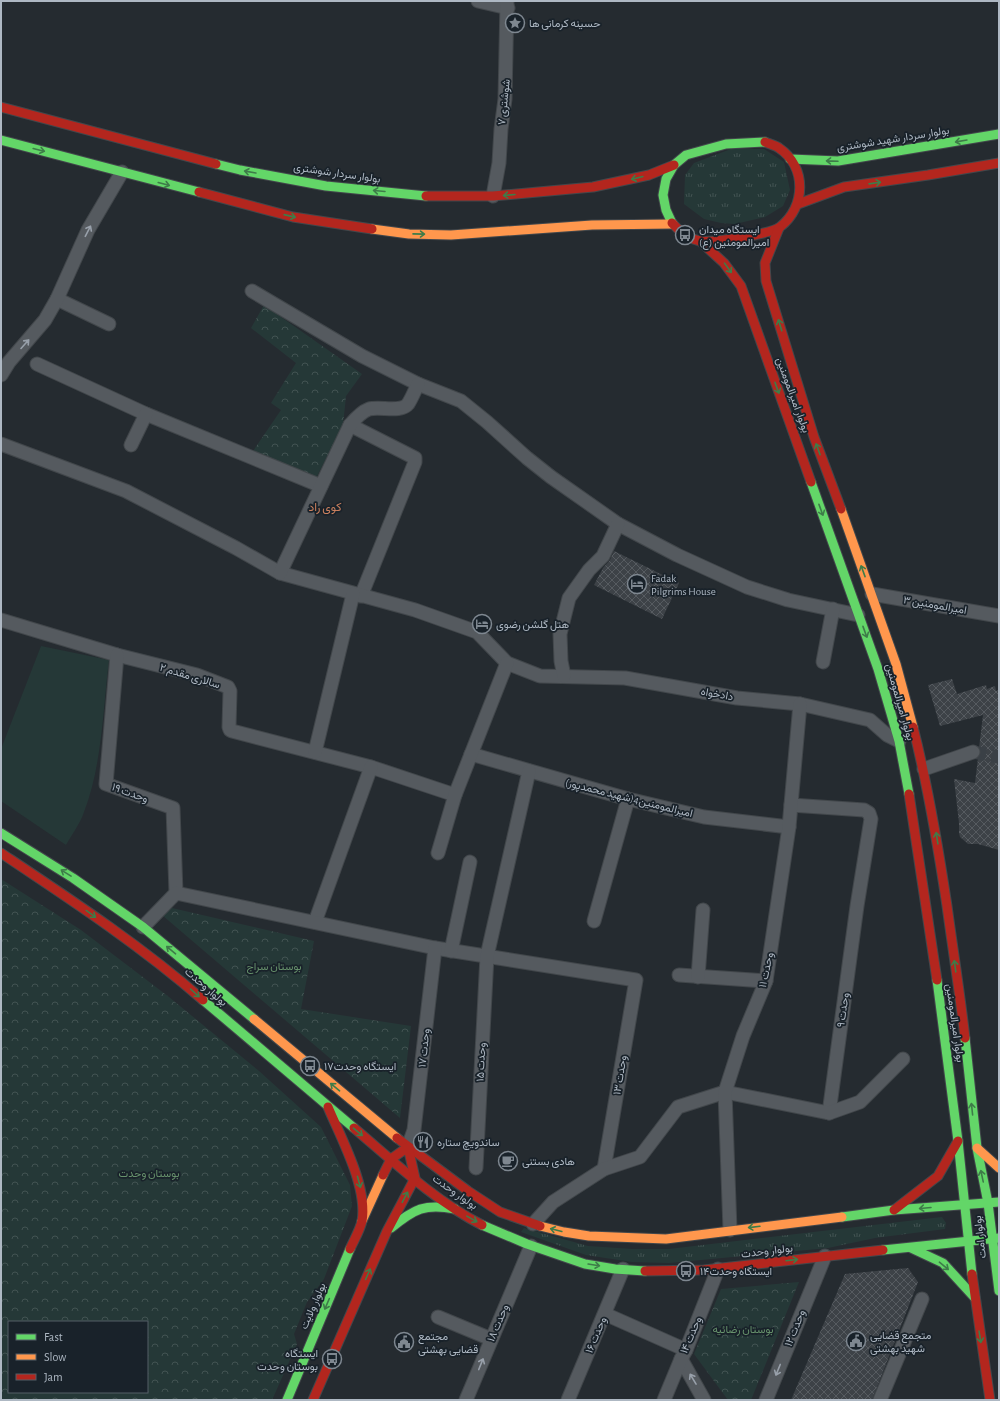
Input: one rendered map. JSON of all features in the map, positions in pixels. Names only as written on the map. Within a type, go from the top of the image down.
[{"type":"street","name":"شوشتری ۷","points":[[478,1],[508,4],[505,99],[499,163],[493,196]]},
{"type":"street","name":"بولوار سردار شوشتری","points":[[1,107],[240,170],[326,186],[435,197],[493,196],[593,187],[649,175],[674,165]]},
{"type":"street","name":"بولوار سردار شهید شوشتری","points":[[790,159],[838,162],[999,134]]},
{"type":"street","points":[[1,140],[293,217],[409,234],[451,235],[592,225],[673,224]]},
{"type":"street","points":[[764,142],[779,148],[790,159],[798,173],[800,189],[798,204],[790,218],[779,228],[742,238],[700,241],[685,235],[673,224],[666,210],[663,195],[666,179],[674,165],[686,155],[726,144],[764,142]]},
{"type":"street","points":[[798,204],[844,187],[999,163]]},
{"type":"street","points":[[1,374],[9,362],[45,320],[57,299],[88,230],[122,172]]},
{"type":"street","name":"بولوار امیرالمومنین","points":[[779,228],[765,263],[766,281],[814,437],[872,594],[896,664],[924,769],[938,846],[961,1002],[977,1148],[988,1203]]},
{"type":"street","name":"بولوار امیرالمومنین","points":[[700,241],[724,263],[741,286],[878,669],[899,741],[912,810],[939,990],[958,1141],[975,1298]]},
{"type":"street","points":[[252,291],[362,356],[418,384],[461,401],[551,477],[618,524],[677,555],[747,587],[788,600],[858,615]]},
{"type":"street","points":[[57,299],[109,324]]},
{"type":"street","points":[[37,364],[146,414],[321,486]]},
{"type":"street","points":[[280,573],[350,425],[358,415],[369,409],[401,408],[408,404],[418,384]]},
{"type":"street","points":[[131,446],[146,414]]},
{"type":"street","points":[[315,752],[357,595],[415,462],[415,458],[350,425]]},
{"type":"street","points":[[1,444],[126,490],[280,573],[415,610],[477,632],[508,663],[455,795],[438,853]]},
{"type":"street","points":[[564,676],[561,661],[560,634],[569,598],[590,570],[603,556],[618,524]]},
{"type":"street","name":"امیرالمومنین ۳","points":[[872,594],[999,616]]},
{"type":"street","points":[[823,662],[834,609]]},
{"type":"street","name":"سالاری مقدم ۲","points":[[1,620],[118,655],[197,675],[228,687],[230,689],[228,727],[230,730],[371,767],[455,795]]},
{"type":"street","name":"وحدت ۱۹","points":[[118,655],[106,784],[173,808],[176,893]]},
{"type":"street","name":"دادخواه","points":[[508,663],[540,676],[625,678],[737,698],[800,704],[870,720]]},
{"type":"street","points":[[885,694],[882,713],[870,720],[887,735],[899,741]]},
{"type":"street","name":"وحدت ۱۱","points":[[730,1230],[725,1092],[743,1036],[766,981],[789,827],[800,704]]},
{"type":"street","points":[[924,769],[974,752]]},
{"type":"street","name":"امیرالمومنین4(شهید محمدپور)","points":[[471,754],[628,799],[704,816],[789,827]]},
{"type":"street","points":[[315,922],[371,767]]},
{"type":"street","name":"وحدت ۱۵","points":[[476,1168],[487,956],[529,771]]},
{"type":"street","points":[[594,921],[628,799]]},
{"type":"street","name":"وحدت ۹","points":[[791,805],[864,810],[869,813],[871,819],[857,906],[829,1113]]},
{"type":"street","name":"بولوار وحدت","points":[[1,833],[73,878],[143,927],[408,1148],[500,1212],[533,1224],[590,1236],[666,1239],[894,1210],[999,1202]]},
{"type":"street","name":"بولوار وحدت","points":[[1,853],[63,894],[185,984],[328,1107],[455,1209],[491,1230],[531,1246],[584,1263],[623,1269],[667,1272],[718,1269],[996,1238]]},
{"type":"street","points":[[451,950],[470,862]]},
{"type":"street","points":[[143,927],[176,893],[435,948],[487,956]]},
{"type":"street","points":[[698,976],[703,910]]},
{"type":"street","name":"وحدت ۱۷","points":[[408,1148],[414,1130],[435,948]]},
{"type":"street","name":"وحدت ۱۳","points":[[487,956],[636,980],[604,1169]]},
{"type":"street","points":[[680,975],[766,981]]},
{"type":"street","points":[[533,1224],[553,1202],[604,1169],[640,1157],[678,1107],[725,1092],[829,1113],[860,1102],[903,1059]]},
{"type":"street","name":"بولوار ولایت","points":[[328,1107],[358,1179],[362,1194],[362,1221]]},
{"type":"street","points":[[894,1210],[938,1176],[958,1141]]},
{"type":"street","points":[[313,1400],[387,1232],[415,1178],[408,1148],[391,1159]]},
{"type":"street","points":[[977,1148],[999,1168]]},
{"type":"street","name":"بولوار ولایت","points":[[287,1400],[362,1221],[391,1159]]},
{"type":"street","name":"بولوار امت","points":[[988,1203],[996,1238],[999,1291]]},
{"type":"street","points":[[387,1232],[408,1214],[422,1209],[436,1206],[455,1209]]},
{"type":"street","points":[[362,1221],[367,1218],[379,1218],[386,1225],[387,1232]]},
{"type":"street","name":"وحدت ۱۸","points":[[466,1400],[531,1246]]},
{"type":"street","points":[[910,1247],[943,1263],[975,1298],[990,1400]]},
{"type":"street","name":"وحدت ۱۲","points":[[766,1400],[825,1256]]},
{"type":"street","name":"وحدت ۱۶","points":[[568,1400],[623,1269]]},
{"type":"street","name":"وحدت ۱۴","points":[[664,1400],[718,1269]]},
{"type":"street","points":[[880,1400],[922,1299]]},
{"type":"street","points":[[605,1314],[683,1355],[704,1400]]},
{"type":"street","points":[[438,1317],[491,1339]]},
{"type":"green space","points":[[731,149],[764,149],[784,162],[790,190],[783,206],[765,217],[735,224],[721,223],[704,219],[684,204],[685,175],[694,163]]},
{"type":"green space","points":[[264,305],[362,374],[346,396],[343,425],[315,480],[251,454],[281,410],[271,403],[296,363],[251,328]]},
{"type":"green space","points":[[41,646],[109,660],[101,737],[95,776],[82,816],[66,845],[1,801],[1,749]]},
{"type":"green space","name":"بوستان وحدت","points":[[1,879],[81,930],[169,997],[259,1071],[321,1127],[350,1185],[352,1206],[324,1279],[307,1302],[294,1334],[297,1344],[272,1400],[1,1400]]},
{"type":"green space","name":"بوستان سراج","points":[[172,908],[314,941],[301,1009],[411,1026],[400,1118],[162,915]]},
{"type":"green space","points":[[942,1217],[946,1223],[945,1229],[875,1238],[828,1248],[669,1263],[632,1262],[586,1255],[521,1232],[524,1228],[588,1246],[632,1249],[669,1249]]},
{"type":"green space","name":"بوستان رضائیه","points":[[799,1282],[751,1400],[728,1400],[694,1354],[721,1289]]},
{"type":"building","name":"Fadak Pilgrims House","points":[[614,551],[679,583],[662,619],[594,585]]},
{"type":"building","points":[[952,679],[957,694],[986,685],[987,689],[995,686],[996,691],[999,690],[999,850],[978,844],[968,844],[960,837],[954,779],[975,783],[978,758],[981,753],[979,748],[983,715],[940,726],[928,685]]},
{"type":"building","name":"متجمع قضایی شهید بهشتی","points":[[908,1268],[918,1282],[872,1400],[791,1400],[845,1274]]},
{"type":"tunnel","points":[[973,752],[999,757]]},
{"type":"traffic: fast","points":[[790,159],[838,161],[999,134]]},
{"type":"traffic: fast","points":[[1,140],[199,192]]},
{"type":"traffic: fast","points":[[672,223],[666,210],[663,195],[666,179],[674,165],[686,155],[726,144],[765,142]]},
{"type":"traffic: fast","points":[[216,164],[326,186],[426,196]]},
{"type":"traffic: fast","points":[[811,482],[878,669],[899,741],[909,794]]},
{"type":"traffic: fast","points":[[1,833],[73,878],[143,927],[254,1019]]},
{"type":"traffic: fast","points":[[937,980],[958,1141],[972,1274]]},
{"type":"traffic: fast","points":[[203,1000],[354,1128]]},
{"type":"traffic: fast","points":[[965,1038],[977,1148],[988,1203],[999,1291]]},
{"type":"traffic: fast","points":[[842,1217],[894,1210],[999,1202]]},
{"type":"traffic: fast","points":[[391,1228],[406,1216],[420,1209],[428,1207],[445,1207],[455,1209]]},
{"type":"traffic: fast","points":[[482,1225],[527,1244],[585,1264],[615,1269],[645,1271]]},
{"type":"traffic: fast","points":[[883,1250],[999,1238]]},
{"type":"traffic: fast","points":[[911,1248],[943,1263],[975,1298]]},
{"type":"traffic: fast","points":[[287,1400],[350,1249]]},
{"type":"traffic: slow","points":[[372,229],[409,234],[451,235],[592,225],[673,224]]},
{"type":"traffic: slow","points":[[841,509],[896,664],[913,727]]},
{"type":"traffic: slow","points":[[254,1019],[397,1138]]},
{"type":"traffic: slow","points":[[977,1148],[999,1168]]},
{"type":"traffic: slow","points":[[362,1221],[383,1175]]},
{"type":"traffic: slow","points":[[540,1226],[589,1236],[666,1239],[842,1217]]},
{"type":"traffic: jam","points":[[1,107],[216,164]]},
{"type":"traffic: jam","points":[[672,223],[688,237],[700,241],[754,235],[780,227],[789,219],[795,209],[800,187],[795,166],[788,156],[777,147],[765,142]]},
{"type":"traffic: jam","points":[[798,204],[844,187],[999,163]]},
{"type":"traffic: jam","points":[[426,196],[493,196],[593,187],[649,175],[674,165]]},
{"type":"traffic: jam","points":[[199,192],[293,217],[372,229]]},
{"type":"traffic: jam","points":[[779,228],[765,263],[766,281],[814,437],[841,509]]},
{"type":"traffic: jam","points":[[700,241],[724,263],[741,286],[811,482]]},
{"type":"traffic: jam","points":[[913,727],[928,794],[940,861],[965,1038]]},
{"type":"traffic: jam","points":[[909,794],[937,980]]},
{"type":"traffic: jam","points":[[1,853],[130,941],[203,1000]]},
{"type":"traffic: jam","points":[[328,1107],[352,1163],[361,1193],[363,1208],[362,1221],[350,1249]]},
{"type":"traffic: jam","points":[[354,1128],[431,1193],[482,1225]]},
{"type":"traffic: jam","points":[[397,1138],[468,1191],[500,1212],[540,1226]]},
{"type":"traffic: jam","points":[[894,1210],[938,1176],[958,1141]]},
{"type":"traffic: jam","points":[[313,1400],[387,1231],[415,1178],[408,1147],[391,1159],[383,1175]]},
{"type":"traffic: jam","points":[[645,1271],[704,1270],[883,1250]]},
{"type":"traffic: jam","points":[[972,1274],[990,1400]]},
{"type":"place","name":"حسینه کرمانی ها","points":[[515,23]]},
{"type":"place","name":"ایستگاه میدان امیرالمومنین (ع)","points":[[685,235]]},
{"type":"place","name":"Fadak Pilgrims House","points":[[637,584]]},
{"type":"place","name":"هتل گلشن رضوی","points":[[482,624]]},
{"type":"place","name":"ایستگاه وحدت۱۷","points":[[310,1066]]},
{"type":"place","name":"ساندویچ ستاره","points":[[423,1142]]},
{"type":"place","name":"هادی بستنی","points":[[508,1161]]},
{"type":"place","name":"ایستگاه وحدت۱۴","points":[[686,1271]]},
{"type":"place","name":"متجمع قضایی شهید بهشتی","points":[[856,1341]]},
{"type":"place","name":"مجتمع قضایی بهشتی","points":[[404,1342]]},
{"type":"place","name":"ایستگاه بوستان وحدت","points":[[332,1359]]},
{"type":"district","name":"کوی راد","points":[[325,507]]}]
